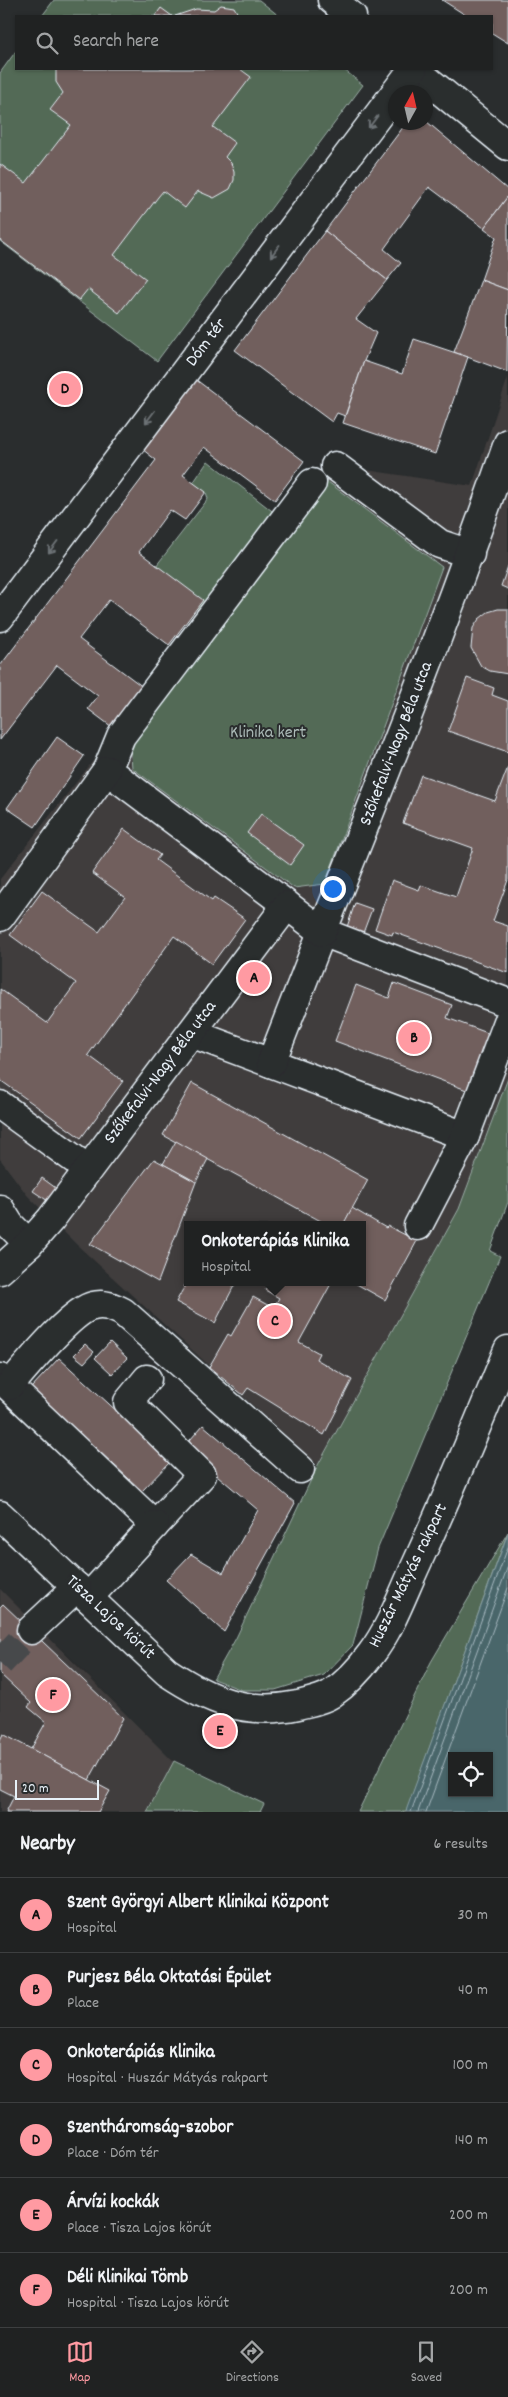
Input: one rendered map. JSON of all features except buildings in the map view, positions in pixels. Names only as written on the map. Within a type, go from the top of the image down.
[{"type":"street","points":[[332,0],[351,15]]},
{"type":"street","name":"Dóm tér","points":[[0,616],[413,70]]},
{"type":"street","points":[[415,70],[508,146]]},
{"type":"street","name":"Szőkefalvi-Nagy Béla utca","points":[[271,1064],[387,772],[470,554],[508,443]]},
{"type":"street","points":[[335,466],[440,544],[470,554]]},
{"type":"street","points":[[0,917],[107,770],[121,736],[312,483]]},
{"type":"street","points":[[107,770],[322,932],[508,1003]]},
{"type":"street","name":"Szőkefalvi-Nagy Béla utca","points":[[0,1270],[29,1244],[51,1219],[287,906]]},
{"type":"street","points":[[418,1226],[465,1136],[508,1022]]},
{"type":"street","points":[[191,1034],[465,1136]]},
{"type":"street","points":[[0,1105],[88,1169]]},
{"type":"street","points":[[0,1209],[10,1225],[29,1244]]},
{"type":"street","points":[[155,1525],[4,1382],[75,1316],[92,1306],[113,1307],[123,1312],[300,1469]]},
{"type":"street","name":"Huszár Mátyás rakpart","points":[[231,1704],[261,1709],[289,1707],[329,1695],[350,1678],[372,1654],[394,1612],[443,1506],[508,1350]]},
{"type":"street","points":[[32,1630],[82,1592],[155,1525],[202,1475],[128,1402],[146,1379]]},
{"type":"street","name":"Tisza Lajos körút","points":[[0,1515],[167,1672],[197,1692],[231,1704]]},
{"type":"shaded area","points":[[508,377],[508,1078],[459,1209],[318,1465],[77,1245],[27,1195],[0,1159],[0,879],[327,464],[472,486]]},
{"type":"shaded area","points":[[0,1589],[213,1801],[208,1812],[0,1812]]},
{"type":"green space","points":[[54,0],[259,0],[278,15],[43,15]]},
{"type":"green space","points":[[15,52],[15,70],[344,70],[363,85],[157,361],[0,241],[0,73]]},
{"type":"green space","points":[[208,461],[276,514],[201,612],[149,575],[208,499],[206,492],[193,483]]},
{"type":"green space","name":"Klinika kert","points":[[324,479],[442,567],[325,884],[294,888],[132,768],[130,743]]},
{"type":"green space","points":[[508,1078],[508,1202],[490,1251],[500,1256],[378,1548],[353,1645],[324,1675],[275,1690],[242,1690],[213,1679],[236,1638],[318,1465],[459,1209]]},
{"type":"green space","points":[[508,1532],[406,1812],[358,1812],[431,1662]]},
{"type":"green space","points":[[174,1761],[264,1804],[260,1812],[147,1812]]},
{"type":"water","points":[[508,1533],[508,1812],[406,1812],[407,1808]]},
{"type":"tunnel","points":[[0,1663],[31,1630]]},
{"type":"place","name":"Szentháromság-szobor","points":[[65,389]]},
{"type":"place","name":"Szent Györgyi Albert Klinikai Központ","points":[[254,978]]},
{"type":"place","name":"Purjesz Béla Oktatási Épület","points":[[414,1038]]},
{"type":"place","name":"Onkoterápiás Klinika","points":[[275,1321]]},
{"type":"place","name":"Déli Klinikai Tömb","points":[[53,1695]]},
{"type":"place","name":"Árvízi kockák","points":[[220,1731]]}]
